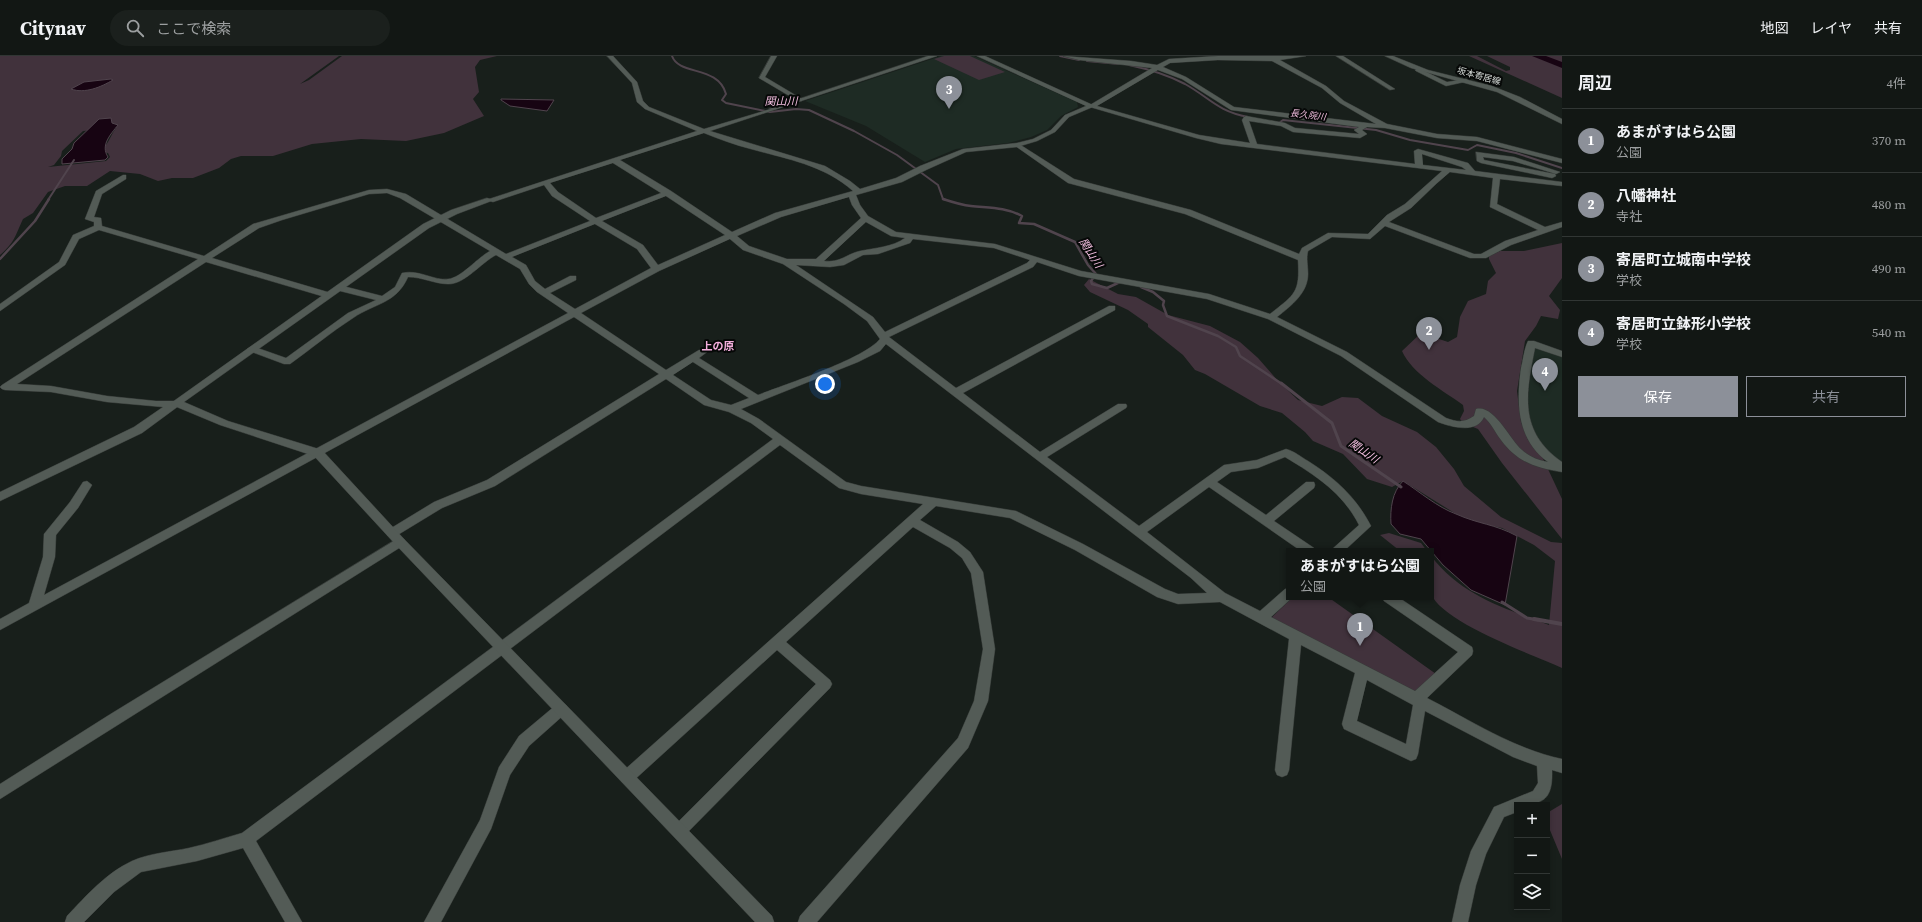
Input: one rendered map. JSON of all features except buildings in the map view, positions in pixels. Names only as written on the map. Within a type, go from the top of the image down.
[{"type":"street","points":[[610,56],[635,83],[644,106],[704,132],[818,166],[849,182],[856,193],[856,205],[865,218],[876,226],[894,234],[995,246],[1079,273],[1209,297],[1271,317],[1344,354],[1442,420],[1458,426],[1470,424],[1479,418],[1480,411],[1484,411],[1489,415],[1511,447],[1526,460],[1538,465],[1562,468]]},
{"type":"street","points":[[774,56],[762,78],[800,100]]},
{"type":"street","points":[[0,497],[138,430],[438,219],[490,200],[704,132],[934,56]]},
{"type":"street","points":[[980,56],[1092,106],[1198,137],[1254,146],[1562,183],[1558,172]]},
{"type":"street","points":[[1066,56],[1112,62],[1138,63],[1158,68],[1188,80],[1226,106],[1233,109],[1384,126],[1425,135],[1461,139],[1477,138],[1562,161]]},
{"type":"street","points":[[1161,56],[1169,62]]},
{"type":"street","points":[[0,625],[575,312],[656,269],[731,234],[778,215],[899,180],[965,150],[1017,145],[1048,134],[1053,131],[1067,116],[1092,106],[1169,62],[1218,58],[1271,58],[1303,56]]},
{"type":"street","points":[[1339,56],[1392,89]]},
{"type":"street","name":"坂本寄居線","points":[[1388,56],[1418,70],[1466,81],[1516,97],[1562,122]]},
{"type":"street","points":[[1271,58],[1324,88],[1342,102],[1384,126]]},
{"type":"street","points":[[1254,146],[1252,134],[1245,124],[1246,118],[1283,124],[1293,130],[1360,136],[1364,134],[1357,130],[1361,127],[1378,129],[1384,126]]},
{"type":"street","points":[[1017,145],[1071,181],[1188,212],[1302,259]]},
{"type":"street","points":[[1419,166],[1418,151],[1465,165],[1473,173]]},
{"type":"street","points":[[1479,154],[1514,159],[1558,172],[1481,161],[1479,154]]},
{"type":"street","points":[[614,160],[731,234],[746,248],[786,262],[870,319],[884,337],[1041,456],[1221,597],[1518,752],[1544,762],[1562,766]]},
{"type":"street","points":[[1271,317],[1290,302],[1301,289],[1304,274],[1302,254],[1305,250],[1330,234],[1370,237],[1383,224],[1408,206],[1433,182],[1449,170]]},
{"type":"street","points":[[98,227],[98,220],[89,219],[99,193],[123,176]]},
{"type":"street","points":[[1497,176],[1493,205],[1545,230]]},
{"type":"street","points":[[545,182],[555,194],[596,221],[640,247],[656,269]]},
{"type":"street","points":[[3,387],[262,223],[369,192],[387,191],[396,193],[438,219],[523,266],[532,282],[544,293],[575,312],[708,404],[732,409],[755,421],[779,440],[843,485],[933,502],[962,505],[1012,514],[1079,547],[1136,580],[1172,597],[1178,599],[1221,597]]},
{"type":"street","points":[[506,257],[668,193]]},
{"type":"street","points":[[818,262],[865,218]]},
{"type":"street","points":[[1383,224],[1473,256],[1483,256],[1503,246],[1562,224]]},
{"type":"street","points":[[0,308],[62,263],[76,237],[98,227],[328,295]]},
{"type":"street","points":[[786,262],[818,262],[830,264],[844,262],[861,253],[875,252],[906,241],[911,236]]},
{"type":"street","points":[[252,349],[287,362],[351,315],[384,299],[399,288],[405,276],[410,274],[449,282],[461,277],[485,257],[497,251]]},
{"type":"street","points":[[732,409],[855,360],[877,349],[884,337],[1030,265],[1035,260]]},
{"type":"street","points":[[544,293],[573,278]]},
{"type":"street","points":[[339,288],[384,299]]},
{"type":"street","points":[[956,392],[1112,308]]},
{"type":"street","points":[[1562,354],[1531,343],[1523,392],[1523,415],[1531,440],[1562,468]]},
{"type":"street","points":[[0,792],[396,538],[438,505],[491,483],[702,352]]},
{"type":"street","points":[[693,358],[757,399]]},
{"type":"street","points":[[3,387],[51,389],[107,399],[149,403],[176,403],[224,423],[318,453],[396,538],[500,647],[766,922]]},
{"type":"street","points":[[1041,456],[1122,406]]},
{"type":"street","points":[[73,922],[103,891],[133,868],[150,862],[220,848],[246,839],[500,647],[779,440]]},
{"type":"street","points":[[1139,532],[1228,468],[1258,464],[1286,453],[1328,480],[1346,496],[1361,516],[1365,526],[1339,548]]},
{"type":"street","points":[[1209,482],[1306,548]]},
{"type":"street","points":[[34,607],[49,557],[50,534],[74,505],[87,485]]},
{"type":"street","points":[[1266,521],[1310,485]]},
{"type":"street","points":[[627,777],[776,642],[913,522],[933,502]]},
{"type":"street","points":[[806,922],[963,743],[981,701],[989,649],[977,572],[966,555],[954,545],[913,522]]},
{"type":"street","points":[[1261,618],[1286,596]]},
{"type":"street","points":[[1362,671],[1349,724],[1411,754],[1418,701],[1467,651],[1392,600]]},
{"type":"street","points":[[1282,770],[1296,636]]},
{"type":"street","points":[[678,831],[825,684],[776,642]]},
{"type":"street","points":[[432,922],[486,824],[504,772],[524,741],[561,709]]},
{"type":"street","points":[[1460,922],[1468,885],[1479,851],[1499,812],[1538,796],[1545,784],[1544,762]]},
{"type":"street","points":[[246,839],[294,922]]},
{"type":"shaded area","points":[[0,56],[339,56],[300,84],[309,80],[342,56],[497,56],[480,60],[475,67],[479,92],[473,99],[484,116],[444,133],[406,141],[361,139],[312,144],[273,156],[241,156],[231,159],[219,168],[193,178],[172,178],[158,181],[140,174],[110,171],[87,186],[65,186],[48,192],[33,213],[23,219],[12,242],[0,255]],"holes":[[[116,128],[108,143],[101,150],[101,152],[108,153],[110,157],[106,161],[48,167],[54,165],[61,156],[62,151],[83,131]]]},
{"type":"shaded area","points":[[941,56],[974,56],[1077,102],[1078,107],[1061,116],[1047,130],[1031,137],[1008,143],[956,149],[925,162],[866,126],[805,101]]},
{"type":"shaded area","points":[[944,56],[970,56],[1005,72],[979,80],[934,59]]},
{"type":"shaded area","points":[[1469,56],[1477,56],[1506,71],[1510,70],[1510,67],[1487,56],[1562,56],[1562,98]]},
{"type":"shaded area","points":[[113,80],[93,89],[82,91],[71,89],[84,82]]},
{"type":"shaded area","points":[[501,99],[554,100],[547,111],[510,106]]},
{"type":"shaded area","points":[[111,118],[112,123],[118,125],[107,140],[105,148],[108,157],[105,160],[62,164],[62,159],[72,149],[74,143],[99,119]]},
{"type":"shaded area","points":[[1562,243],[1562,278],[1549,296],[1560,310],[1558,319],[1541,316],[1525,341],[1517,391],[1521,422],[1528,440],[1540,452],[1562,499],[1562,539],[1502,463],[1478,429],[1463,423],[1460,419],[1464,411],[1463,405],[1421,375],[1413,367],[1402,351],[1421,333],[1448,342],[1457,337],[1460,317],[1468,301],[1486,294],[1488,281],[1496,273],[1489,256],[1500,251],[1524,251]]},
{"type":"shaded area","points":[[1089,279],[1118,294],[1136,297],[1168,315],[1210,326],[1240,342],[1258,358],[1279,382],[1298,400],[1322,406],[1342,397],[1358,398],[1382,416],[1417,432],[1436,447],[1454,469],[1464,486],[1501,517],[1551,542],[1562,543],[1562,668],[1469,626],[1451,615],[1438,604],[1434,598],[1434,560],[1443,570],[1470,591],[1516,613],[1549,625],[1555,561],[1534,545],[1502,528],[1474,522],[1456,514],[1403,481],[1392,487],[1367,479],[1343,454],[1313,441],[1305,432],[1282,413],[1260,406],[1205,374],[1195,370],[1183,355],[1148,327],[1148,324],[1128,310],[1090,292],[1084,285]]},
{"type":"shaded area","points":[[1537,347],[1562,355],[1562,463],[1535,440],[1527,408],[1533,348]]},
{"type":"shaded area","points":[[1403,481],[1449,511],[1517,536],[1505,605],[1471,590],[1443,565],[1434,554],[1434,548],[1429,548],[1421,539],[1400,534],[1391,524],[1392,501],[1399,485]]},
{"type":"shaded area","points":[[1389,533],[1421,543],[1425,548],[1396,548],[1380,535]]},
{"type":"shaded area","points":[[1290,600],[1332,600],[1436,674],[1412,693],[1270,619]]},
{"type":"shaded area","points":[[1562,804],[1562,859],[1550,830],[1550,811]]},
{"type":"waterway","name":"関山川","points":[[672,56],[676,62],[682,66],[707,75],[722,85],[726,94],[722,100],[726,103],[770,112],[796,109],[809,110],[854,131],[897,155],[938,185],[943,199]]},
{"type":"waterway","name":"長久院川","points":[[1060,56],[1079,60]]},
{"type":"waterway","points":[[1537,56],[1562,65]]},
{"type":"waterway","name":"長久院川","points":[[1087,61],[1119,64]]},
{"type":"waterway","name":"長久院川","points":[[1129,65],[1151,70],[1172,78],[1194,89],[1221,108],[1248,117]]},
{"type":"waterway","name":"長久院川","points":[[1279,123],[1283,120],[1376,130],[1410,140],[1468,150],[1477,145],[1516,153],[1562,168]]},
{"type":"waterway","points":[[48,200],[74,160]]},
{"type":"waterway","points":[[0,259],[35,221],[49,199]]},
{"type":"waterway","name":"関山川","points":[[943,199],[967,206],[1003,209],[1016,213],[1022,216],[1019,223],[1034,224],[1075,242],[1088,265],[1096,274],[1091,281],[1092,284],[1107,288],[1120,282]]},
{"type":"waterway","name":"関山川","points":[[1141,287],[1153,292],[1164,301],[1163,305],[1167,316],[1218,336],[1236,347],[1240,356],[1282,384]]},
{"type":"waterway","name":"関山川","points":[[1281,383],[1332,423],[1341,446],[1401,487]]},
{"type":"waterway","name":"関山川","points":[[1502,602],[1527,618],[1539,620]]},
{"type":"waterway","name":"関山川","points":[[1534,619],[1562,624]]},
{"type":"place","name":"寄居町立城南中学校","points":[[949,109]]},
{"type":"place","name":"八幡神社","points":[[1429,350]]},
{"type":"place","name":"寄居町立鉢形小学校","points":[[1545,391]]},
{"type":"place","name":"あまがすはら公園","points":[[1360,646]]},
{"type":"district","name":"上の原","points":[[718,346]]}]
